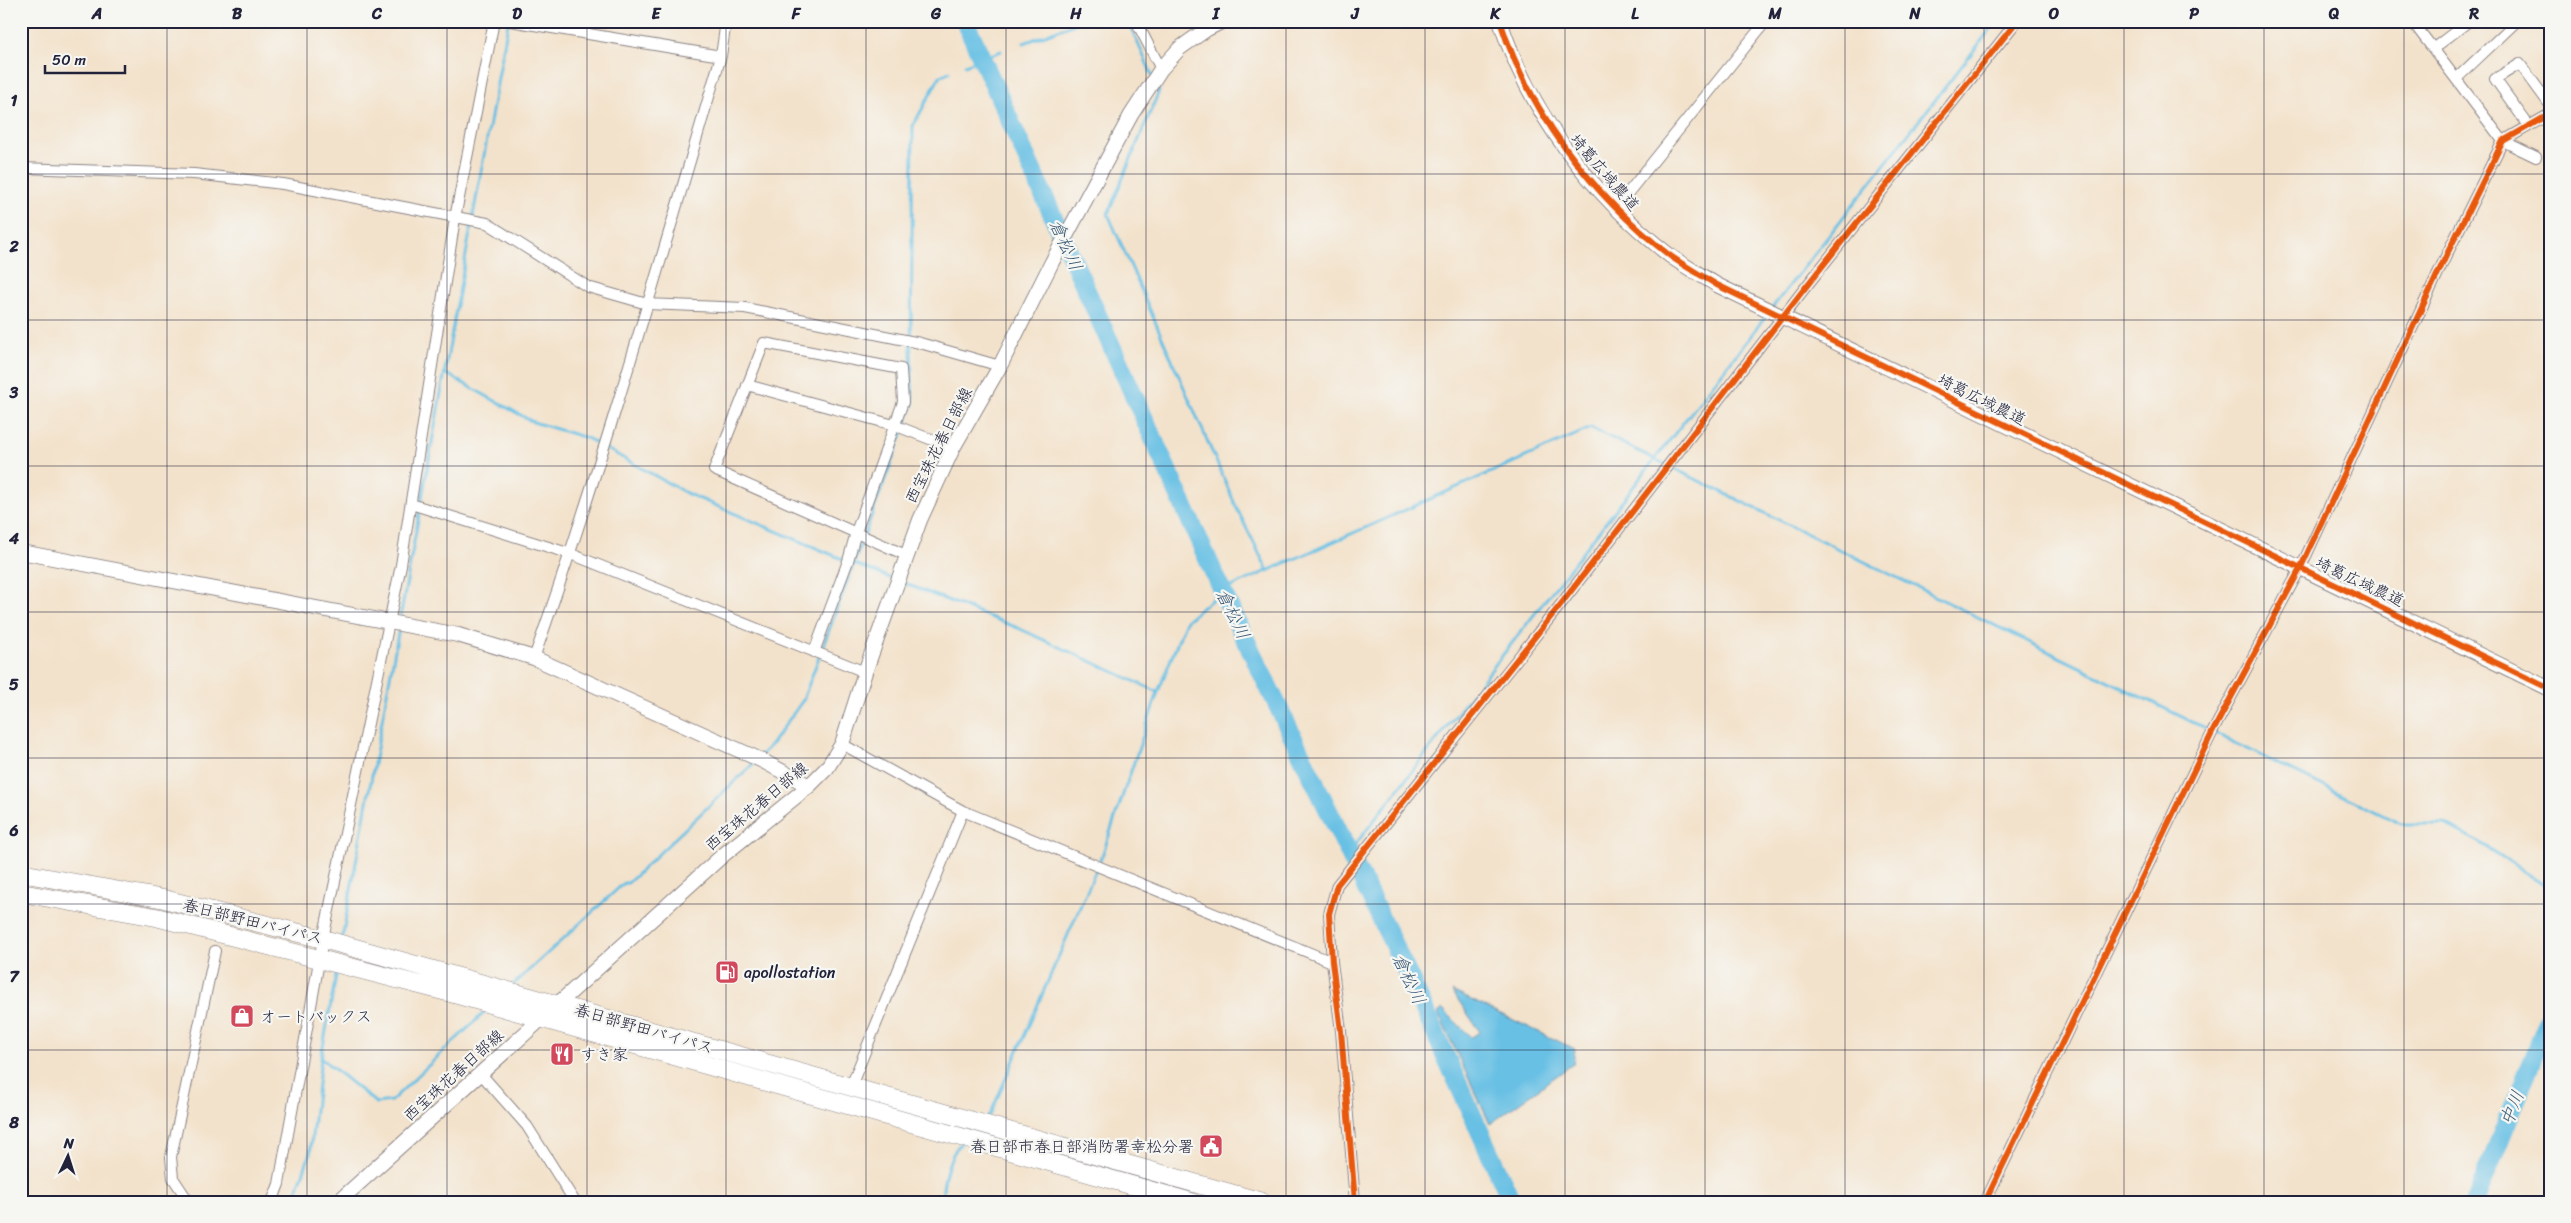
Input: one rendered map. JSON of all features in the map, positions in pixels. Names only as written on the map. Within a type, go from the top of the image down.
[{"type":"highway","name":"春日部野田バイパス","points":[[21,873],[164,899],[323,939],[1262,1202]]},
{"type":"highway","name":"春日部野田バイパス","points":[[21,893],[156,918],[320,958],[542,1018],[1191,1202]]},
{"type":"street","points":[[272,1202],[279,1184],[323,939],[400,564],[455,218],[494,21]]},
{"type":"street","points":[[534,658],[571,554],[648,304],[721,56],[726,21]]},
{"type":"street","points":[[1136,21],[1161,69],[1180,48],[1207,29],[1223,21]]},
{"type":"street","name":"埼葛広域農道","points":[[1500,21],[1509,49],[1546,121],[1615,209],[1670,256],[1717,285],[1783,318],[2550,689]]},
{"type":"street","points":[[1615,209],[1766,21]]},
{"type":"street","points":[[1355,1202],[1342,1031],[1332,962],[1329,914],[1336,885],[1561,604],[2017,21]]},
{"type":"street","points":[[2412,21],[2503,141],[2536,157]]},
{"type":"street","points":[[2434,48],[2469,21]]},
{"type":"street","points":[[2457,78],[2517,21]]},
{"type":"street","points":[[513,22],[721,56]]},
{"type":"street","points":[[2529,126],[2496,79],[2520,64],[2550,105]]},
{"type":"street","name":"西宝珠花春日部線","points":[[338,1202],[722,856],[809,786],[827,768],[842,744],[864,672],[920,520],[953,448],[1000,366],[1084,200],[1131,115],[1161,69]]},
{"type":"street","points":[[1985,1202],[2208,741],[2300,568],[2446,256],[2503,141],[2550,114]]},
{"type":"street","points":[[21,168],[194,174],[283,184],[487,223],[588,287],[648,304],[745,308],[920,343],[1000,366]]},
{"type":"street","points":[[814,652],[848,561],[856,532],[902,402],[901,369],[764,343],[714,470],[856,532],[908,556]]},
{"type":"street","points":[[748,385],[894,425],[953,448]]},
{"type":"street","points":[[411,504],[571,554],[864,672]]},
{"type":"street","points":[[21,552],[458,635],[534,658],[764,761],[809,786]]},
{"type":"street","points":[[842,744],[963,811],[1332,962]]},
{"type":"street","points":[[851,1086],[963,811]]},
{"type":"street","points":[[189,1202],[173,1178],[171,1157],[215,951]]},
{"type":"street","points":[[480,1074],[527,1126],[575,1202]]},
{"type":"water","points":[[1452,991],[1575,1049],[1573,1064],[1490,1124],[1438,1013],[1443,1009],[1471,1037],[1480,1032]]},
{"type":"waterway","name":"倉松川","points":[[965,21],[1222,591],[1414,987],[1512,1202]]},
{"type":"waterway","points":[[1024,43],[1082,21]]},
{"type":"waterway","points":[[1128,21],[1152,75]]},
{"type":"waterway","points":[[1772,308],[1997,21]]},
{"type":"waterway","points":[[400,619],[508,23]]},
{"type":"waterway","name":"倉松川","points":[[965,65],[1001,51]]},
{"type":"waterway","points":[[760,756],[771,745],[803,700],[913,404],[911,353],[913,126],[940,76],[949,72]]},
{"type":"waterway","points":[[1156,83],[1159,91],[1108,214],[1238,511],[1268,571]]},
{"type":"waterway","points":[[1348,854],[1767,315]]},
{"type":"waterway","points":[[445,373],[533,422],[587,438],[686,493],[847,561]]},
{"type":"waterway","points":[[986,1118],[991,1113],[1102,856],[1158,692],[1186,621],[1222,591],[1591,428],[2401,824],[2445,824],[2479,842],[2550,888]]},
{"type":"waterway","points":[[852,563],[895,580]]},
{"type":"waterway","points":[[901,582],[1018,628],[1158,692]]},
{"type":"waterway","points":[[342,939],[399,628]]},
{"type":"waterway","points":[[513,985],[624,883],[628,883],[756,761]]},
{"type":"waterway","points":[[293,1202],[310,1154],[321,1058],[337,970]]},
{"type":"waterway","points":[[321,1058],[376,1103],[391,1101],[487,1010]]},
{"type":"waterway","name":"中川","points":[[2475,1202],[2550,1015]]},
{"type":"waterway","points":[[943,1202],[943,1187],[947,1170],[953,1155],[961,1143]]},
{"type":"cycle path","points":[[1500,21],[1528,88],[1546,120],[1567,150],[1614,206],[1641,232],[1681,263],[1717,285],[2550,689]]},
{"type":"cycle path","points":[[1355,1202],[1329,914],[1337,885],[1561,604],[1801,293],[2017,21]]},
{"type":"cycle path","points":[[1985,1202],[2213,731],[2300,569],[2446,256],[2503,141],[2550,114]]},
{"type":"place","name":"apollostation","points":[[727,972]]},
{"type":"place","name":"オートバックス","points":[[242,1016]]},
{"type":"place","name":"すき家","points":[[562,1054]]},
{"type":"place","name":"春日部市春日部消防署幸松分署","points":[[1211,1146]]}]
